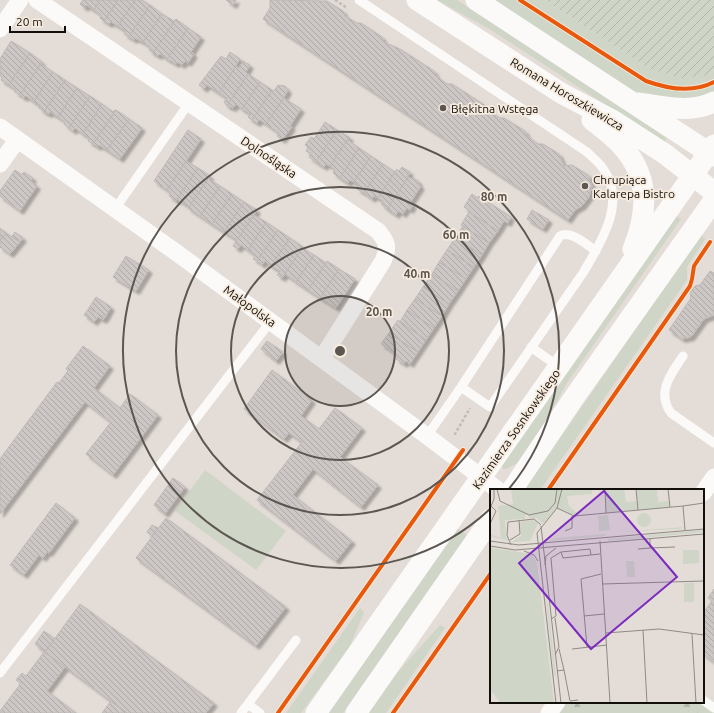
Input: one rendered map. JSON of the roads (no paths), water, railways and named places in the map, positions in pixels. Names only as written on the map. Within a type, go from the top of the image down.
[{"type":"street","points":[[0,29],[20,0]]},
{"type":"street","name":"Dolnośląska","points":[[37,0],[378,231],[385,239],[387,251],[383,261],[322,358]]},
{"type":"street","name":"Romana Horoszkiewicza","points":[[417,0],[561,93],[614,122],[665,154],[714,192]]},
{"type":"street","points":[[476,0],[632,102],[712,151]]},
{"type":"street","points":[[561,93],[621,145],[630,156],[636,165],[644,196],[640,231],[633,249],[606,299]]},
{"type":"street","points":[[632,102],[682,109],[696,108],[714,102]]},
{"type":"street","name":"Małopolska","points":[[0,127],[322,358],[490,484]]},
{"type":"street","points":[[0,164],[17,140]]},
{"type":"street","name":"Kazimierza Sosnkowskiego","points":[[316,713],[490,484],[559,367],[692,176],[712,151]]},
{"type":"street","points":[[513,489],[573,399],[714,200]]},
{"type":"street","points":[[704,492],[714,477]]},
{"type":"street","points":[[356,713],[490,520]]},
{"type":"street","points":[[549,713],[556,703]]},
{"type":"lane","points":[[359,0],[581,148],[599,164],[609,180],[613,199],[612,210],[609,223],[596,251],[490,407],[461,387]]},
{"type":"lane","points":[[115,209],[189,103]]},
{"type":"lane","points":[[427,436],[560,236],[564,234],[569,235],[596,251]]},
{"type":"lane","points":[[0,673],[271,321]]},
{"type":"lane","points":[[531,347],[559,367]]},
{"type":"lane","points":[[684,356],[669,378],[665,389],[667,407],[671,413],[714,443]]},
{"type":"lane","points":[[241,713],[296,640]]},
{"type":"lane","points":[[704,701],[714,708]]},
{"type":"lane","points":[[248,704],[260,713]]},
{"type":"place","name":"Błękitna Wstęga","points":[[443,108]]},
{"type":"place","name":"Chrupiąca Kalarepa Bistro","points":[[585,186]]}]
